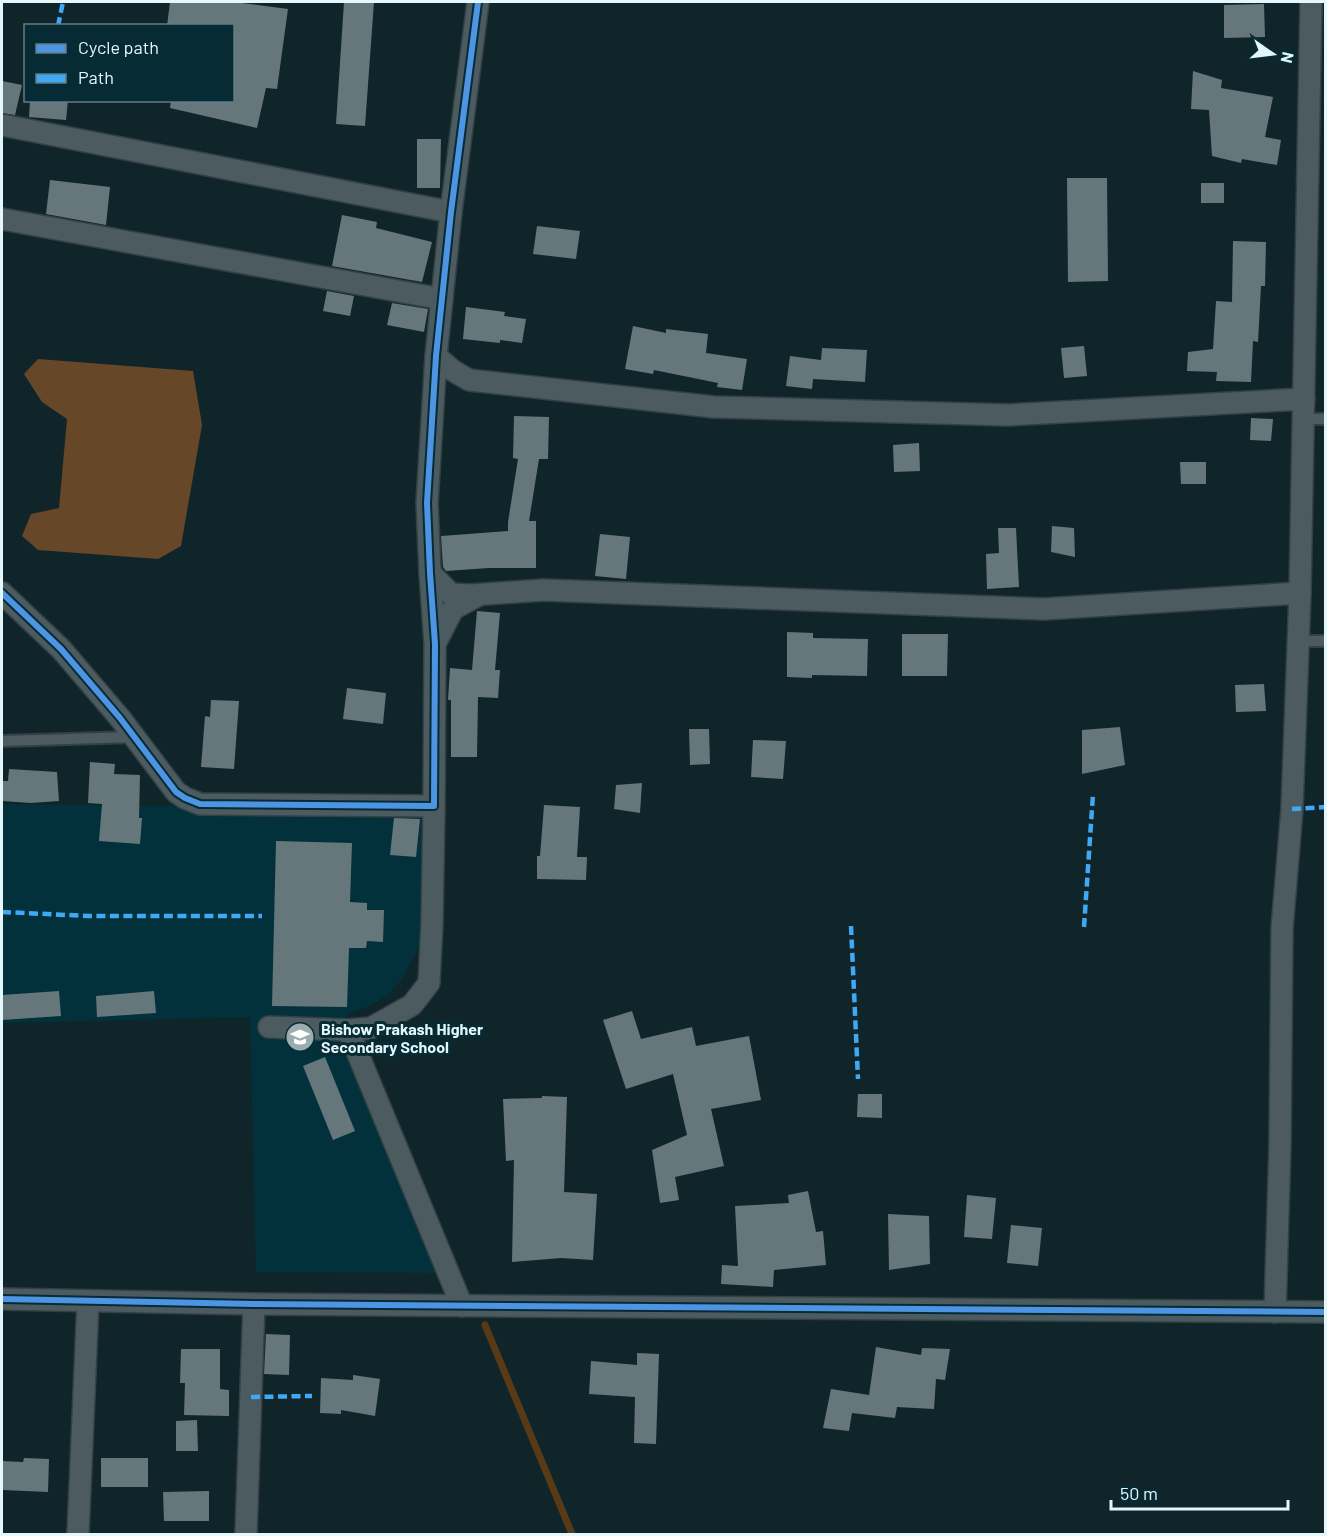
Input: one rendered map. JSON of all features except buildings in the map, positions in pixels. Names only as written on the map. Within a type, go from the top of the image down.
[{"type":"street","points":[[269,1027],[348,1030],[371,1028],[412,1005],[429,983],[432,924],[435,644],[427,503],[436,356],[451,212],[478,2]]},
{"type":"street","points":[[1275,1312],[1280,1145],[1282,929],[1292,809],[1299,641],[1311,2]]},
{"type":"street","points":[[2,125],[451,212]]},
{"type":"street","points":[[2,219],[442,299]]},
{"type":"street","points":[[436,356],[452,370],[469,380],[714,407],[1008,415],[1304,409]]},
{"type":"street","points":[[430,573],[450,594],[543,590],[1044,609],[1300,593]]},
{"type":"street","points":[[2,593],[61,649],[176,792],[185,798],[200,804],[434,806]]},
{"type":"street","points":[[435,644],[453,609],[481,594]]},
{"type":"street","points":[[348,1030],[462,1306]]},
{"type":"street","points":[[2,1299],[254,1304],[1326,1312]]},
{"type":"street","points":[[78,1534],[87,1300]]},
{"type":"street","points":[[246,1534],[254,1304]]},
{"type":"lane","points":[[1304,409],[1326,419]]},
{"type":"lane","points":[[1299,641],[1326,641]]},
{"type":"lane","points":[[2,741],[134,737]]},
{"type":"shaded area","points":[[38,359],[193,371],[202,425],[181,546],[158,559],[38,550],[22,536],[31,514],[59,508],[67,419],[42,402],[24,374]]},
{"type":"shaded area","name":"Bishow Prakash Higher Secondary School","points":[[2,804],[174,806],[394,818],[421,817],[432,923],[402,978],[391,993],[372,1005],[347,1014],[348,1030],[443,1273],[256,1272],[250,1017],[2,1023]]},
{"type":"waterway","points":[[485,1325],[572,1534]]},
{"type":"marked path","points":[[58,24],[63,2]]},
{"type":"marked path","points":[[1084,927],[1093,794]]},
{"type":"marked path","points":[[1292,809],[1326,807]]},
{"type":"marked path","points":[[2,912],[89,916],[262,916]]},
{"type":"marked path","points":[[851,926],[858,1079]]},
{"type":"marked path","points":[[251,1397],[312,1396]]},
{"type":"cycle path","points":[[2,593],[61,649],[120,718],[176,792],[185,798],[200,804],[434,806],[435,644],[427,503],[436,356],[451,212],[478,2]]},
{"type":"cycle path","points":[[2,1299],[254,1304],[1326,1312]]},
{"type":"place","name":"Bishow Prakash Higher Secondary School","points":[[300,1037]]}]
